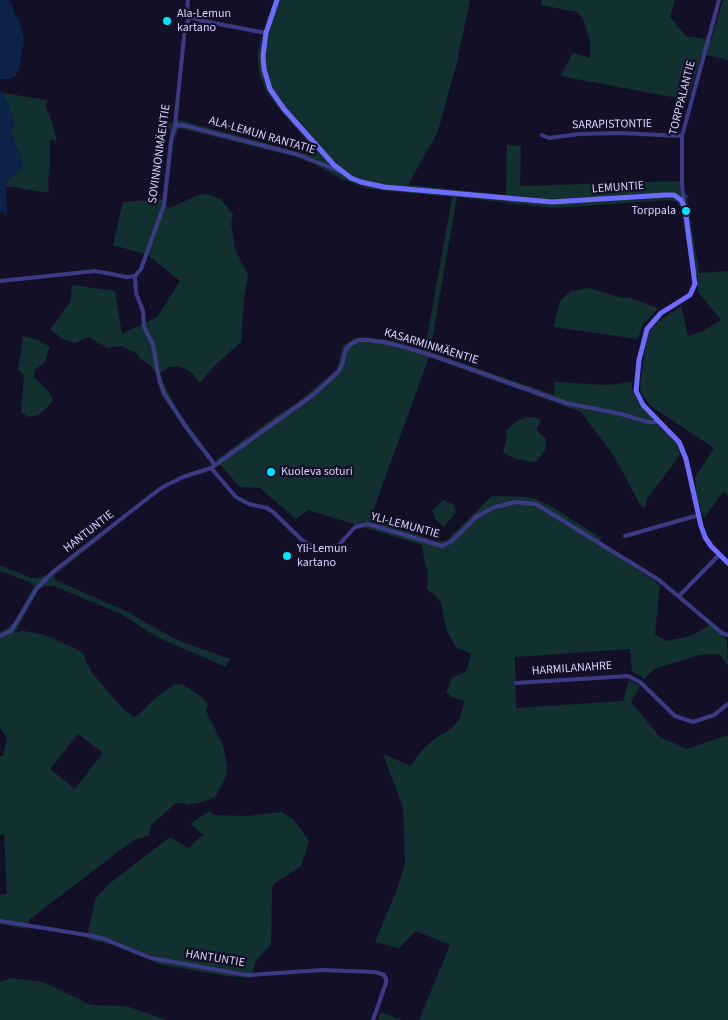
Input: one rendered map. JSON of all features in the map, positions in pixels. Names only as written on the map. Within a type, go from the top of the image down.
[{"type":"street","name":"SOVINNONMÄENTIE","points":[[135,276],[143,265],[164,205],[172,133],[175,126],[185,27],[190,17],[187,11],[188,0]]},
{"type":"street","name":"LEMUNTIE","points":[[277,0],[266,33],[263,56],[264,69],[270,89],[284,109],[334,165],[342,172],[361,182],[384,187],[566,202],[665,194],[678,197],[684,204]]},
{"type":"street","name":"TORPPALANTIE","points":[[684,204],[682,136],[719,0]]},
{"type":"street","points":[[190,17],[204,22],[266,33]]},
{"type":"street","name":"ALA-LEMUN RANTATIE","points":[[175,126],[182,125],[296,154],[342,172]]},
{"type":"street","name":"SARAPISTONTIE","points":[[542,135],[549,138],[620,132],[682,136]]},
{"type":"street","points":[[684,204],[695,284],[690,295],[661,314],[647,329],[642,343],[636,391],[639,398],[659,422],[673,434],[683,450],[706,537],[719,555],[728,563]]},
{"type":"street","points":[[0,281],[95,271],[127,277],[135,276],[136,293],[143,311],[144,328],[153,345],[158,374],[164,392],[213,467]]},
{"type":"street","name":"KASARMINMÄENTIE","points":[[213,467],[313,394],[338,372],[346,349],[359,340],[389,343],[428,354],[566,403],[621,414],[648,422],[659,422]]},
{"type":"street","name":"YLI-LEMUNTIE","points":[[213,467],[236,497],[249,504],[267,508],[303,541],[312,547],[326,551],[338,546],[355,527],[368,524],[442,546],[452,541],[476,517],[495,507],[516,502],[536,504],[628,560],[679,596],[722,633],[728,635]]},
{"type":"street","name":"HANTUNTIE","points":[[0,636],[11,631],[34,594],[54,571],[161,488],[182,477],[213,467]]},
{"type":"street","points":[[625,536],[699,515]]},
{"type":"street","points":[[679,596],[719,555]]},
{"type":"street","name":"HARMILANAHRE","points":[[516,683],[628,676],[640,682],[676,716],[693,722],[714,715],[728,704]]},
{"type":"street","name":"HANTUNTIE","points":[[0,921],[93,936],[151,958],[235,973],[250,975],[322,970],[375,972],[384,975],[386,983],[373,1020]]},
{"type":"green space","points":[[274,0],[470,0],[457,62],[438,131],[408,185],[506,195],[507,145],[521,146],[520,186],[680,181],[681,193],[689,195],[687,199],[699,273],[728,271],[728,495],[723,492],[704,518],[696,493],[695,478],[714,448],[651,406],[641,393],[640,385],[647,338],[651,329],[659,321],[681,306],[688,336],[705,330],[721,320],[698,292],[698,274],[692,277],[681,208],[677,202],[669,200],[554,208],[457,197],[430,352],[554,395],[555,382],[607,385],[632,382],[632,390],[640,406],[677,443],[680,455],[647,499],[645,507],[642,508],[614,456],[581,412],[429,357],[370,519],[436,541],[446,541],[492,496],[536,499],[549,505],[601,538],[599,545],[660,585],[655,634],[666,641],[691,636],[710,625],[727,640],[728,666],[719,654],[699,655],[654,669],[644,679],[632,671],[630,649],[515,657],[516,708],[623,701],[629,680],[640,686],[631,702],[660,737],[687,749],[728,735],[728,1020],[419,1020],[450,945],[416,931],[399,948],[375,942],[398,887],[405,863],[403,807],[383,754],[411,766],[422,750],[433,740],[452,728],[459,720],[465,701],[452,697],[446,692],[452,678],[465,672],[467,669],[471,654],[456,647],[447,631],[441,603],[434,594],[427,590],[428,570],[425,565],[422,545],[308,510],[296,519],[260,488],[240,487],[216,460],[298,402],[337,369],[343,346],[354,338],[363,337],[389,340],[425,350],[452,197],[369,189],[342,179],[296,157],[179,128],[174,138],[166,206],[170,208],[198,195],[208,194],[220,199],[233,214],[231,224],[235,249],[248,275],[241,342],[214,366],[200,383],[190,371],[179,366],[169,367],[160,373],[177,410],[202,444],[198,448],[162,396],[155,372],[150,365],[140,359],[138,354],[121,346],[108,348],[88,337],[75,343],[63,339],[50,330],[70,302],[72,285],[115,291],[122,334],[157,317],[180,281],[148,255],[113,245],[123,202],[163,199],[170,132],[167,125],[179,120],[306,154],[310,148],[308,142],[275,104],[266,91],[259,73],[258,54],[261,38]]},
{"type":"green space","points":[[541,0],[675,0],[670,17],[686,36],[711,40],[723,0],[728,0],[728,60],[702,54],[688,100],[560,76],[573,53],[590,58],[590,40],[583,19],[577,12],[541,5]]},
{"type":"green space","points":[[2,93],[48,100],[45,106],[57,141],[50,140],[49,193],[6,186],[9,180],[20,171],[22,159],[11,134],[14,121],[12,114]]},
{"type":"green space","points":[[589,288],[622,298],[631,298],[658,308],[642,326],[638,339],[554,327],[561,300],[571,291]]},
{"type":"green space","points":[[23,336],[38,340],[50,347],[44,363],[35,370],[34,377],[49,392],[53,399],[47,408],[38,415],[28,417],[21,412],[24,376],[18,369]]},
{"type":"green space","points":[[527,417],[541,420],[536,430],[546,439],[545,450],[538,460],[534,462],[516,459],[503,452],[507,436],[505,432],[517,421]]},
{"type":"green space","points":[[443,500],[452,504],[456,512],[444,527],[436,520],[432,511]]},
{"type":"green space","points":[[114,522],[117,525],[55,575],[55,580],[124,610],[175,639],[230,659],[226,667],[157,637],[121,614],[54,586],[46,586],[39,589],[15,632],[24,631],[45,635],[78,650],[83,654],[92,673],[124,710],[134,717],[160,694],[176,684],[184,685],[203,698],[208,704],[206,711],[223,745],[227,767],[226,777],[215,797],[203,802],[186,805],[184,803],[176,803],[152,824],[150,835],[132,841],[29,920],[28,929],[0,924],[0,895],[7,894],[4,834],[0,835],[0,756],[3,756],[7,738],[0,728],[0,633],[14,623],[34,586],[30,582],[0,571],[0,565],[31,578],[46,575]],"holes":[[[78,734],[103,753],[75,789],[50,769]]]},
{"type":"green space","points":[[210,811],[213,815],[248,816],[281,812],[293,819],[309,842],[301,866],[274,884],[272,889],[271,944],[256,961],[251,978],[226,976],[159,964],[110,944],[87,939],[95,899],[109,884],[170,837],[188,848],[203,835],[191,824]]},
{"type":"green space","points":[[12,978],[43,982],[91,1005],[126,1006],[167,1020],[0,1020],[0,982]]},
{"type":"green space","points":[[381,1012],[402,1020],[378,1020]]},
{"type":"water","points":[[0,0],[8,0],[12,4],[24,41],[19,68],[16,75],[11,79],[0,79]]},
{"type":"water","points":[[0,91],[6,99],[12,114],[14,122],[11,134],[22,159],[23,166],[9,180],[6,186],[7,215],[0,211]]},
{"type":"place","name":"Ala-Lemun kartano","points":[[167,21]]},
{"type":"place","name":"Torppala","points":[[686,211]]},
{"type":"place","name":"Kuoleva soturi","points":[[271,472]]},
{"type":"place","name":"Yli-Lemun kartano","points":[[287,556]]}]
